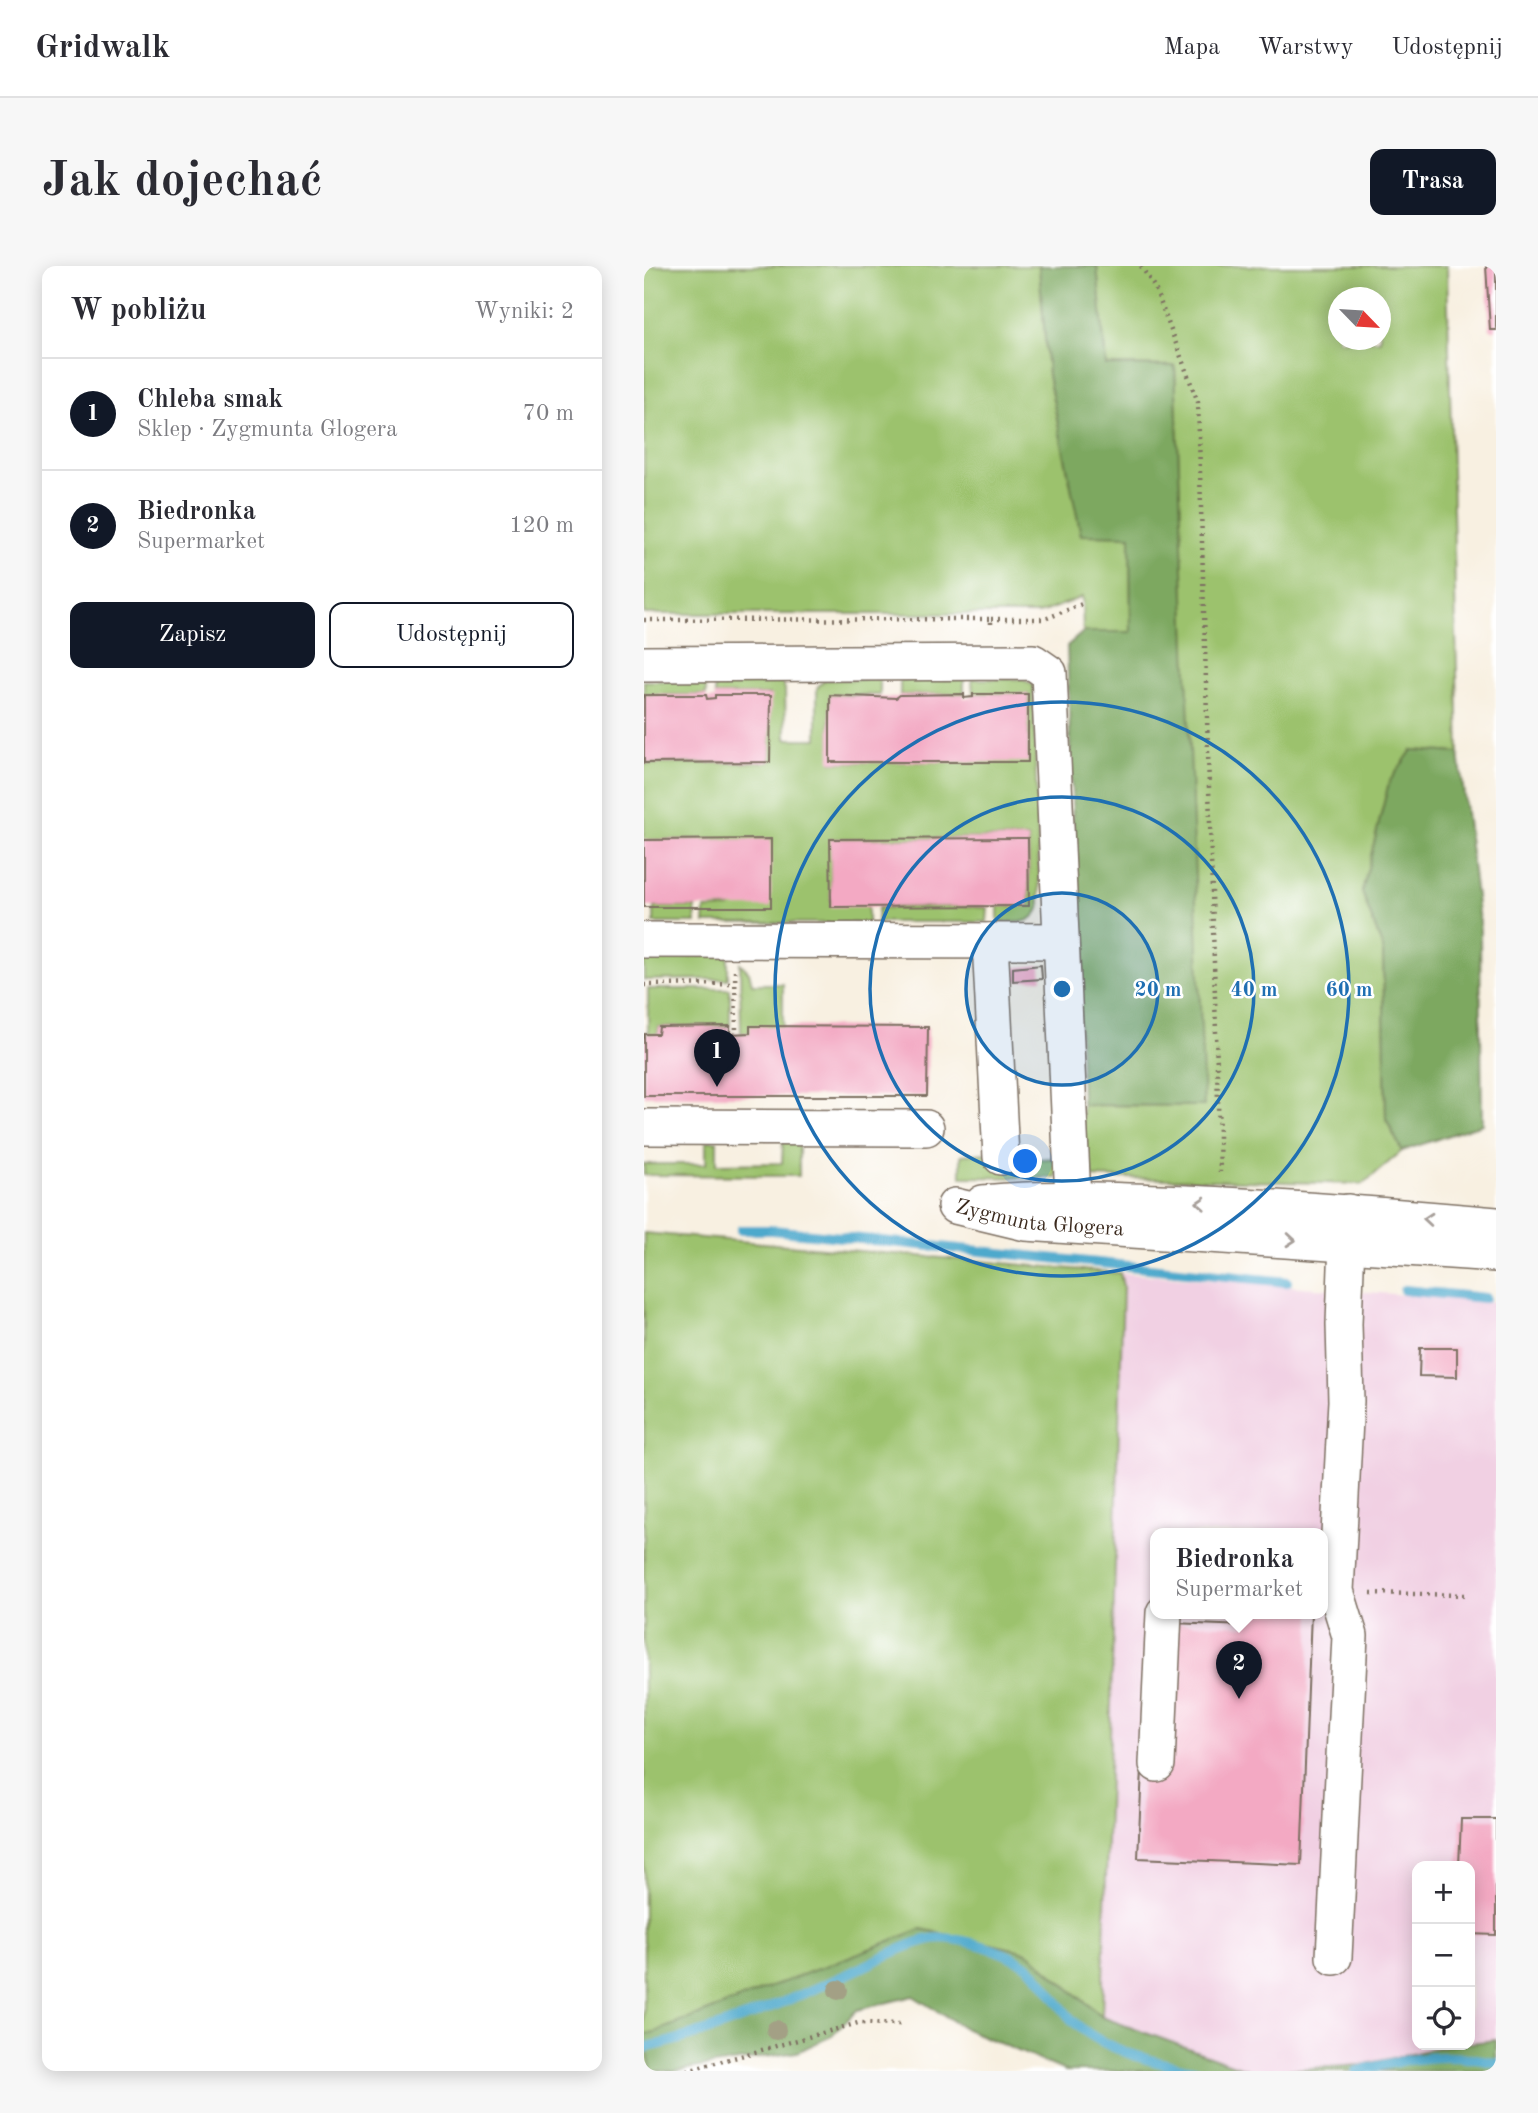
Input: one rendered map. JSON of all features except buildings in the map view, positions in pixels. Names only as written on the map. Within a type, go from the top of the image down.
[{"type":"street","points":[[644,664],[1033,662],[1049,673],[1073,1199]]},
{"type":"street","points":[[644,940],[1061,941]]},
{"type":"street","points":[[990,941],[1001,1157]]},
{"type":"street","points":[[644,1127],[926,1128]]},
{"type":"street","name":"Zygmunta Glogera","points":[[1496,1225],[1347,1228],[1026,1223],[955,1206],[1031,1198],[1073,1199],[1347,1228],[1496,1254]]},
{"type":"street","points":[[1334,1957],[1350,1636],[1336,1591],[1346,1401],[1347,1228]]},
{"type":"street","points":[[1157,1764],[1164,1619]]},
{"type":"path","points":[[1141,266],[1155,288],[1198,402],[1220,1177]]},
{"type":"path","points":[[644,620],[1045,619],[1082,604]]},
{"type":"path","points":[[991,619],[991,662]]},
{"type":"path","points":[[735,940],[736,1033]]},
{"type":"path","points":[[644,985],[735,984]]},
{"type":"path","points":[[1358,1593],[1464,1595]]},
{"type":"path","points":[[687,2071],[858,2023],[902,2024]]},
{"type":"shaded area","points":[[1120,1273],[1496,1302],[1496,2040],[1475,2042],[1475,1861],[1412,1861],[1412,2050],[1429,2050],[1362,2065],[1251,2071],[1102,2017],[1123,1286]]},
{"type":"green space","points":[[644,266],[1039,266],[1048,375],[1081,534],[1130,535],[1131,632],[1083,632],[1082,597],[1039,614],[644,614]]},
{"type":"green space","points":[[1039,266],[1097,266],[1106,365],[1175,366],[1204,1106],[1082,1105],[1067,646],[1083,632],[1131,632],[1130,536],[1081,535],[1048,375]]},
{"type":"green space","points":[[1097,266],[1447,266],[1459,753],[1412,750],[1362,892],[1383,949],[1386,1119],[1402,1151],[1363,1184],[1084,1177],[1082,1105],[1203,1106],[1175,366],[1106,365]]},
{"type":"green space","points":[[880,679],[880,695],[830,695],[831,762],[1028,761],[1028,694],[973,694],[972,679],[1022,679],[1033,685],[1040,906],[1037,912],[1023,922],[998,922],[998,906],[1029,905],[1028,838],[831,839],[831,906],[868,906],[868,923],[704,923],[705,909],[730,908],[771,840],[644,840],[644,764],[770,762],[770,695],[715,695],[715,680],[782,681],[785,689],[786,739],[817,739],[817,688],[824,680]]},
{"type":"green space","points":[[964,679],[964,694],[900,695],[900,680]]},
{"type":"green space","points":[[644,681],[706,681],[706,695],[644,695]]},
{"type":"green space","points":[[1412,750],[1459,753],[1480,930],[1482,1124],[1402,1151],[1386,1119],[1383,949],[1362,892],[1389,782]]},
{"type":"green space","points":[[654,907],[695,907],[696,923],[654,923]]},
{"type":"green space","points":[[878,908],[988,908],[987,922],[877,922]]},
{"type":"green space","points":[[728,955],[728,979],[644,980],[644,956]]},
{"type":"green space","points":[[740,963],[749,972],[752,984],[783,984],[783,1027],[741,1034]]},
{"type":"green space","points":[[648,989],[730,989],[730,1026],[659,1027],[658,1034],[648,1034]]},
{"type":"green space","points":[[706,1141],[717,1141],[717,1164],[782,1163],[783,1141],[799,1141],[799,1176],[644,1175],[644,1164],[706,1164]]},
{"type":"green space","points":[[987,1153],[1014,1160],[1060,1158],[1056,1178],[961,1177],[961,1155]]},
{"type":"green space","points":[[644,1233],[1120,1273],[1123,1286],[1102,2017],[1027,1952],[921,1929],[645,2036],[652,2071],[644,2071]]},
{"type":"green space","points":[[921,1929],[1027,1952],[1102,2017],[1251,2071],[1065,2071],[966,2029],[913,1996],[857,2010],[832,2036],[797,2052],[675,2071],[652,2071],[644,2036]]},
{"type":"green space","points":[[1496,2040],[1496,2071],[1264,2071],[1362,2065],[1429,2050],[1475,2050],[1475,2042]]},
{"type":"waterway","points":[[741,1230],[772,1230],[1287,1282]]},
{"type":"waterway","points":[[1404,1290],[1485,1298]]},
{"type":"waterway","points":[[644,2048],[745,2017],[910,1945],[941,1938],[984,1947],[1024,1964],[1040,1979],[1075,2023],[1101,2041],[1149,2060],[1197,2071]]},
{"type":"waterway","points":[[1357,2071],[1392,2063],[1443,2057],[1496,2063]]},
{"type":"place","name":"Chleba smak","points":[[717,1087]]},
{"type":"place","name":"Biedronka","points":[[1239,1699]]}]
